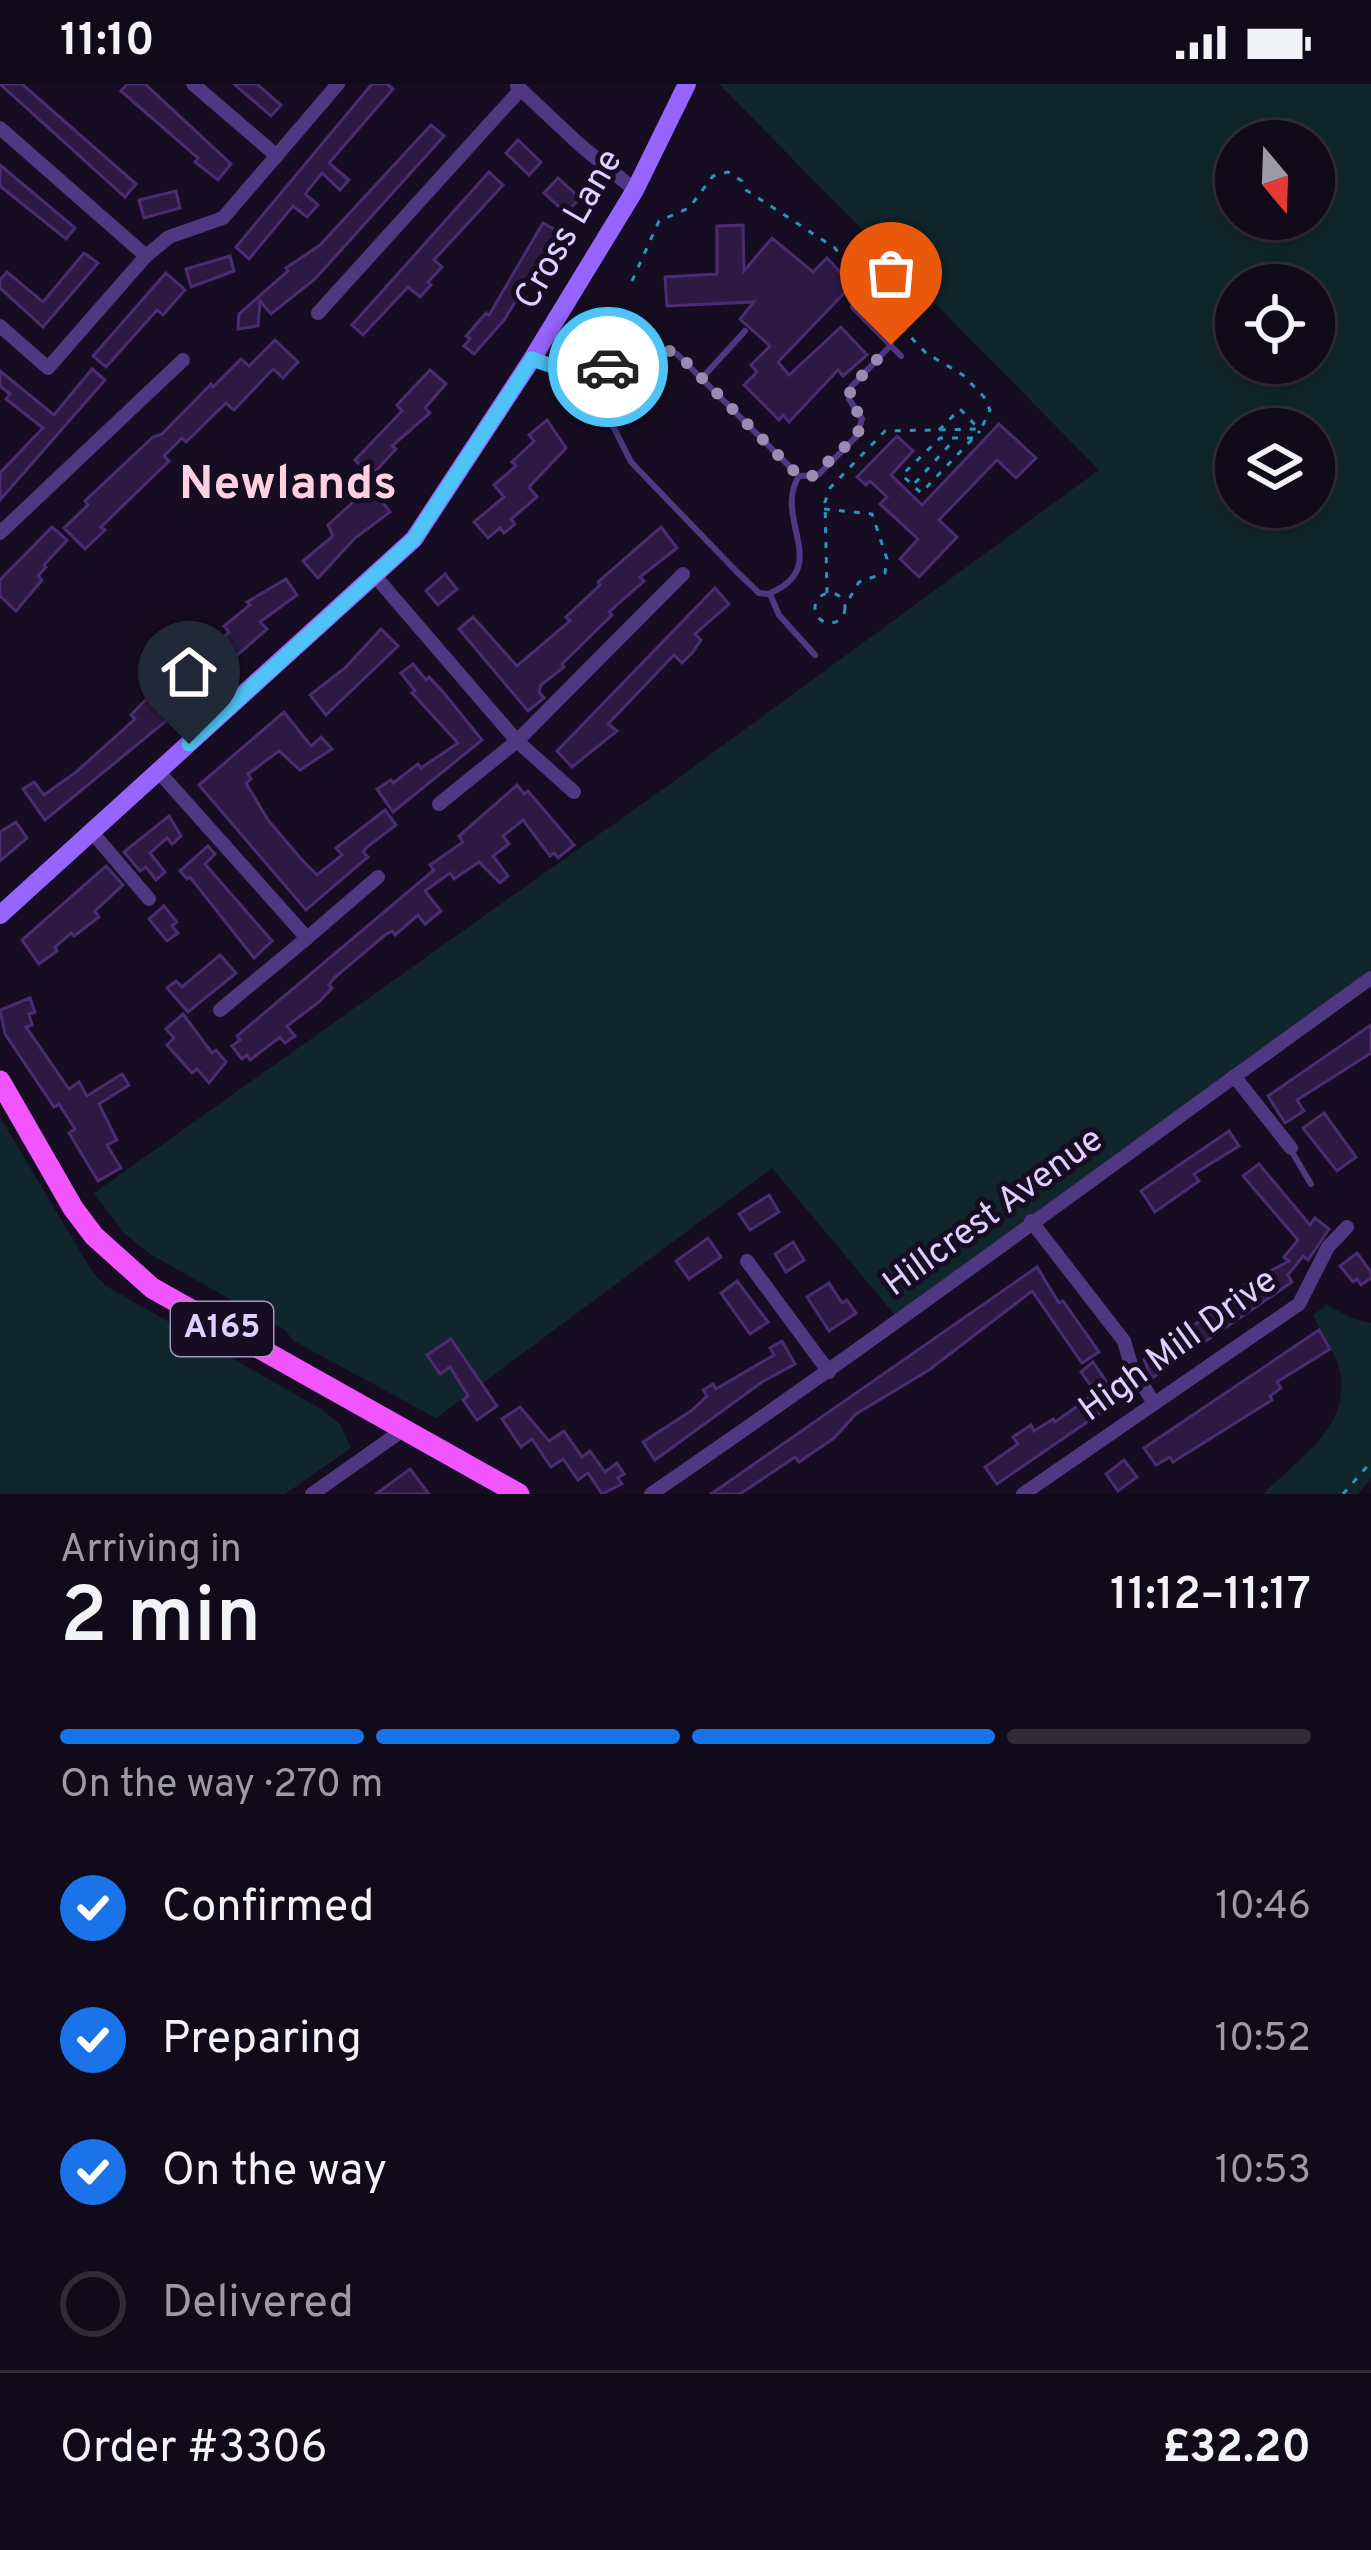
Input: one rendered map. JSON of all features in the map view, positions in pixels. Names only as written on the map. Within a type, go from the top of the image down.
[{"type":"main road","name":"A165","points":[[0,1081],[94,1236],[152,1288],[519,1494]]},
{"type":"street","points":[[194,84],[278,156]]},
{"type":"street","name":"Cross Lane","points":[[0,916],[414,539],[532,359],[634,190],[687,84]]},
{"type":"street","points":[[318,313],[518,86],[634,190]]},
{"type":"street","points":[[0,326],[48,368],[146,256],[170,237],[223,218],[278,156],[329,87]]},
{"type":"street","points":[[0,128],[146,256]]},
{"type":"street","points":[[0,533],[183,360]]},
{"type":"street","points":[[439,804],[518,741],[683,574]]},
{"type":"street","points":[[375,576],[518,741],[574,792]]},
{"type":"street","points":[[158,771],[307,938]]},
{"type":"street","points":[[91,831],[148,899]]},
{"type":"street","points":[[220,1010],[378,878]]},
{"type":"street","name":"Hillcrest Avenue","points":[[651,1494],[829,1372],[1371,978]]},
{"type":"street","points":[[1234,1076],[1291,1148]]},
{"type":"street","points":[[1031,1221],[1124,1341],[1131,1365],[1154,1402]]},
{"type":"street","name":"High Mill Drive","points":[[1023,1494],[1299,1304],[1328,1247],[1347,1227]]},
{"type":"street","points":[[747,1261],[829,1372]]},
{"type":"street","points":[[312,1494],[404,1430]]},
{"type":"lane","points":[[853,307],[902,356]]},
{"type":"lane","points":[[703,377],[746,331]]},
{"type":"lane","points":[[532,359],[568,374],[588,374],[662,349],[677,353],[800,476],[818,475],[857,436],[862,419],[849,399],[851,387],[891,345]]},
{"type":"lane","points":[[588,374],[596,408],[614,428],[631,462],[759,593],[770,594],[799,572],[791,501],[800,476]]},
{"type":"lane","points":[[770,594],[779,615],[815,656]]},
{"type":"lane","points":[[1291,1148],[1311,1184]]},
{"type":"path","points":[[632,281],[659,221],[689,208],[713,176],[734,174],[746,190],[835,248],[869,294],[926,353],[963,375],[984,397],[990,410],[980,429],[921,493],[902,475],[960,409],[980,429]]},
{"type":"path","points":[[827,593],[824,509],[830,488],[885,431],[980,429]]},
{"type":"path","points":[[938,439],[973,438]]},
{"type":"path","points":[[938,439],[955,457]]},
{"type":"path","points":[[954,439],[963,448]]},
{"type":"path","points":[[913,485],[954,439]]},
{"type":"path","points":[[928,448],[946,467]]},
{"type":"path","points":[[920,457],[938,475]]},
{"type":"path","points":[[911,466],[929,484]]},
{"type":"path","points":[[824,509],[872,514],[886,559],[885,573],[859,582],[837,622],[822,621],[815,608],[827,593],[841,597],[845,606]]},
{"type":"path","points":[[1343,1494],[1371,1462]]},
{"type":"shaded area","points":[[719,84],[1371,84],[1371,978],[899,1320],[772,1168],[436,1418],[294,1341],[285,1330],[150,1254],[124,1233],[94,1193],[677,779],[1099,470]]},
{"type":"shaded area","points":[[0,1117],[93,1273],[106,1286],[321,1409],[340,1424],[351,1448],[285,1494],[0,1494]]},
{"type":"shaded area","points":[[1327,1305],[1371,1323],[1371,1479],[1358,1494],[1263,1494],[1319,1440],[1338,1407],[1339,1368],[1313,1315]]},
{"type":"building","points":[[0,84],[22,84],[136,184],[125,197]]},
{"type":"building","points":[[127,84],[145,84],[231,164],[218,180],[121,91]]},
{"type":"building","points":[[234,84],[257,84],[281,105],[271,116]]},
{"type":"building","points":[[372,84],[393,89],[329,163],[349,180],[340,190],[322,173],[305,194],[318,205],[307,217],[293,206],[249,259],[236,247]]},
{"type":"building","points":[[431,125],[444,136],[315,279],[271,314],[260,301],[258,326],[238,329],[239,314],[286,268],[320,245]]},
{"type":"building","points":[[518,140],[541,162],[529,175],[506,153]]},
{"type":"building","points":[[0,165],[75,228],[66,239],[0,186]]},
{"type":"building","points":[[489,172],[503,185],[434,260],[442,267],[428,282],[431,285],[420,297],[408,287],[363,335],[352,325]]},
{"type":"building","points":[[558,178],[580,198],[566,213],[544,193]]},
{"type":"building","points":[[176,191],[180,208],[144,218],[139,200]]},
{"type":"building","points":[[543,223],[559,232],[504,320],[474,354],[464,346],[470,339],[466,336],[489,315]]},
{"type":"building","points":[[743,225],[744,271],[772,238],[813,272],[827,258],[852,285],[778,362],[789,375],[841,327],[867,355],[843,376],[838,370],[789,422],[783,415],[779,420],[744,385],[757,372],[751,365],[770,346],[740,319],[754,302],[667,306],[665,277],[717,274],[717,226]]},
{"type":"building","points":[[84,253],[98,263],[43,327],[0,288],[7,272],[43,302]]},
{"type":"building","points":[[230,256],[234,271],[191,287],[186,269]]},
{"type":"building","points":[[166,273],[185,290],[163,315],[157,310],[106,367],[93,356]]},
{"type":"building","points":[[275,340],[298,362],[283,378],[273,369],[234,410],[226,403],[186,442],[182,438],[164,456],[169,461],[101,527],[105,530],[85,549],[64,528],[88,505],[85,501],[211,384],[213,387],[241,359],[249,366]]},
{"type":"building","points":[[92,369],[105,380],[0,500],[0,473],[43,428],[6,399],[10,394],[0,386],[0,371],[54,415]]},
{"type":"building","points":[[430,370],[446,384],[425,408],[430,413],[392,446],[396,449],[371,476],[355,460],[402,411],[397,405]]},
{"type":"building","points":[[547,420],[566,448],[529,487],[537,497],[511,519],[515,524],[488,538],[474,522],[504,497],[494,485],[516,466],[512,462],[534,441],[529,435]]},
{"type":"building","points":[[999,424],[1036,458],[1016,478],[997,460],[939,520],[957,537],[919,577],[900,559],[918,539],[880,504],[887,497],[870,481],[866,485],[857,477],[897,436],[913,451],[891,475],[922,505]]},
{"type":"building","points":[[367,481],[390,512],[355,538],[318,578],[303,561],[333,536],[328,525]]},
{"type":"building","points":[[52,527],[67,540],[44,565],[38,576],[42,580],[16,611],[0,596],[0,580]]},
{"type":"building","points":[[661,527],[677,548],[640,577],[644,581],[609,612],[612,615],[564,667],[541,685],[544,698],[528,711],[459,629],[473,617],[517,666],[570,621],[566,617],[598,582]]},
{"type":"building","points":[[445,574],[457,589],[438,605],[426,591]]},
{"type":"building","points":[[286,579],[297,595],[260,622],[267,629],[226,665],[231,671],[223,678],[218,672],[202,683],[166,721],[45,820],[23,789],[34,782],[44,795],[76,772],[135,719],[131,715],[155,690],[177,671],[181,675],[203,656],[199,651],[208,644],[211,648],[229,632],[224,626],[250,605],[247,602]]},
{"type":"building","points":[[715,588],[729,604],[695,634],[701,640],[692,653],[682,663],[674,655],[608,724],[617,731],[572,767],[557,751]]},
{"type":"building","points":[[381,629],[398,646],[326,715],[310,695],[345,668]]},
{"type":"building","points":[[413,664],[482,740],[393,812],[377,789],[458,743],[412,693],[401,673]]},
{"type":"building","points":[[284,712],[311,746],[321,737],[332,749],[300,770],[279,751],[248,774],[251,779],[246,783],[268,820],[302,860],[317,875],[342,855],[336,848],[385,810],[396,825],[367,847],[363,852],[368,857],[306,910],[199,785]]},
{"type":"building","points":[[517,785],[524,794],[528,791],[574,845],[558,858],[554,853],[550,856],[523,820],[503,836],[509,844],[493,856],[508,876],[500,883],[479,862],[454,879],[450,873],[425,891],[441,911],[425,924],[418,915],[395,935],[392,931],[385,935],[334,978],[332,988],[319,1002],[287,1026],[295,1036],[285,1043],[280,1037],[250,1060],[247,1055],[242,1059],[232,1046],[240,1040],[237,1036],[434,870],[430,865],[463,842],[459,836]]},
{"type":"building","points":[[169,816],[181,836],[172,844],[167,838],[150,853],[165,872],[156,880],[146,867],[140,871],[124,852]]},
{"type":"building","points":[[16,822],[27,838],[0,861],[0,832]]},
{"type":"building","points":[[208,846],[215,854],[205,864],[272,941],[254,958],[190,877],[180,871]]},
{"type":"building","points":[[106,866],[123,885],[95,911],[99,917],[74,936],[71,933],[39,964],[22,940]]},
{"type":"building","points":[[164,906],[177,922],[172,926],[178,933],[167,941],[149,919]]},
{"type":"building","points":[[220,955],[236,973],[188,1012],[167,988],[176,981],[182,987]]},
{"type":"building","points":[[30,998],[35,1012],[29,1014],[32,1025],[26,1027],[69,1089],[79,1082],[87,1096],[122,1074],[129,1085],[99,1104],[117,1140],[107,1145],[121,1168],[98,1181],[69,1133],[75,1129],[59,1104],[54,1107],[5,1034],[0,1010]]},
{"type":"building","points":[[183,1014],[212,1053],[216,1050],[226,1062],[209,1083],[197,1069],[192,1073],[167,1045],[174,1038],[166,1029]]},
{"type":"building","points":[[1371,1025],[1371,1053],[1297,1100],[1304,1111],[1285,1123],[1268,1096]]},
{"type":"building","points":[[1324,1113],[1356,1157],[1337,1171],[1303,1128]]},
{"type":"building","points":[[1229,1131],[1239,1146],[1194,1174],[1199,1181],[1155,1212],[1141,1191]]},
{"type":"building","points":[[1259,1164],[1310,1225],[1315,1218],[1329,1229],[1308,1260],[1303,1256],[1288,1275],[1292,1282],[1152,1378],[1144,1360],[1233,1298],[1229,1293],[1289,1261],[1284,1257],[1298,1240],[1243,1176]]},
{"type":"building","points":[[769,1195],[779,1212],[750,1230],[739,1214]]},
{"type":"building","points":[[708,1238],[721,1257],[689,1279],[676,1261]]},
{"type":"building","points":[[793,1242],[804,1260],[786,1272],[775,1254]]},
{"type":"building","points":[[1357,1253],[1371,1272],[1371,1278],[1361,1285],[1340,1266]]},
{"type":"building","points":[[1037,1267],[1099,1352],[1082,1363],[1032,1291],[929,1370],[856,1414],[834,1438],[799,1462],[795,1457],[740,1494],[711,1494]]},
{"type":"building","points":[[737,1281],[768,1322],[750,1334],[721,1293]]},
{"type":"building","points":[[829,1283],[842,1303],[847,1300],[856,1313],[829,1331],[807,1297]]},
{"type":"building","points":[[1319,1330],[1330,1349],[1277,1382],[1281,1388],[1270,1396],[1272,1400],[1173,1462],[1170,1457],[1156,1465],[1144,1448]]},
{"type":"building","points":[[451,1339],[497,1406],[477,1420],[450,1367],[440,1374],[427,1355]]},
{"type":"building","points":[[782,1341],[795,1364],[762,1382],[655,1460],[643,1442],[691,1411],[707,1396],[703,1390],[713,1384],[716,1389],[774,1355],[770,1348]]},
{"type":"building","points":[[1093,1362],[1108,1384],[1114,1381],[1122,1398],[997,1484],[985,1467],[1018,1444],[1013,1437],[1031,1425],[1034,1431],[1055,1422],[1096,1393],[1081,1372]]},
{"type":"building","points":[[520,1407],[549,1441],[564,1431],[582,1457],[590,1451],[605,1472],[617,1463],[624,1474],[618,1478],[622,1484],[602,1494],[588,1473],[578,1480],[563,1459],[551,1467],[532,1439],[521,1447],[502,1419]]},
{"type":"building","points":[[1124,1460],[1137,1477],[1118,1491],[1106,1474]]},
{"type":"building","points":[[410,1469],[429,1494],[376,1494]]},
{"type":"way so far","points":[[608,367],[662,349],[677,353],[794,471],[811,477],[857,436],[862,419],[849,399],[851,387],[891,345]]},
{"type":"district","name":"Newlands","points":[[288,486]]},
{"type":"route","points":[[189,744],[414,539],[532,359],[568,374],[608,367]]}]
